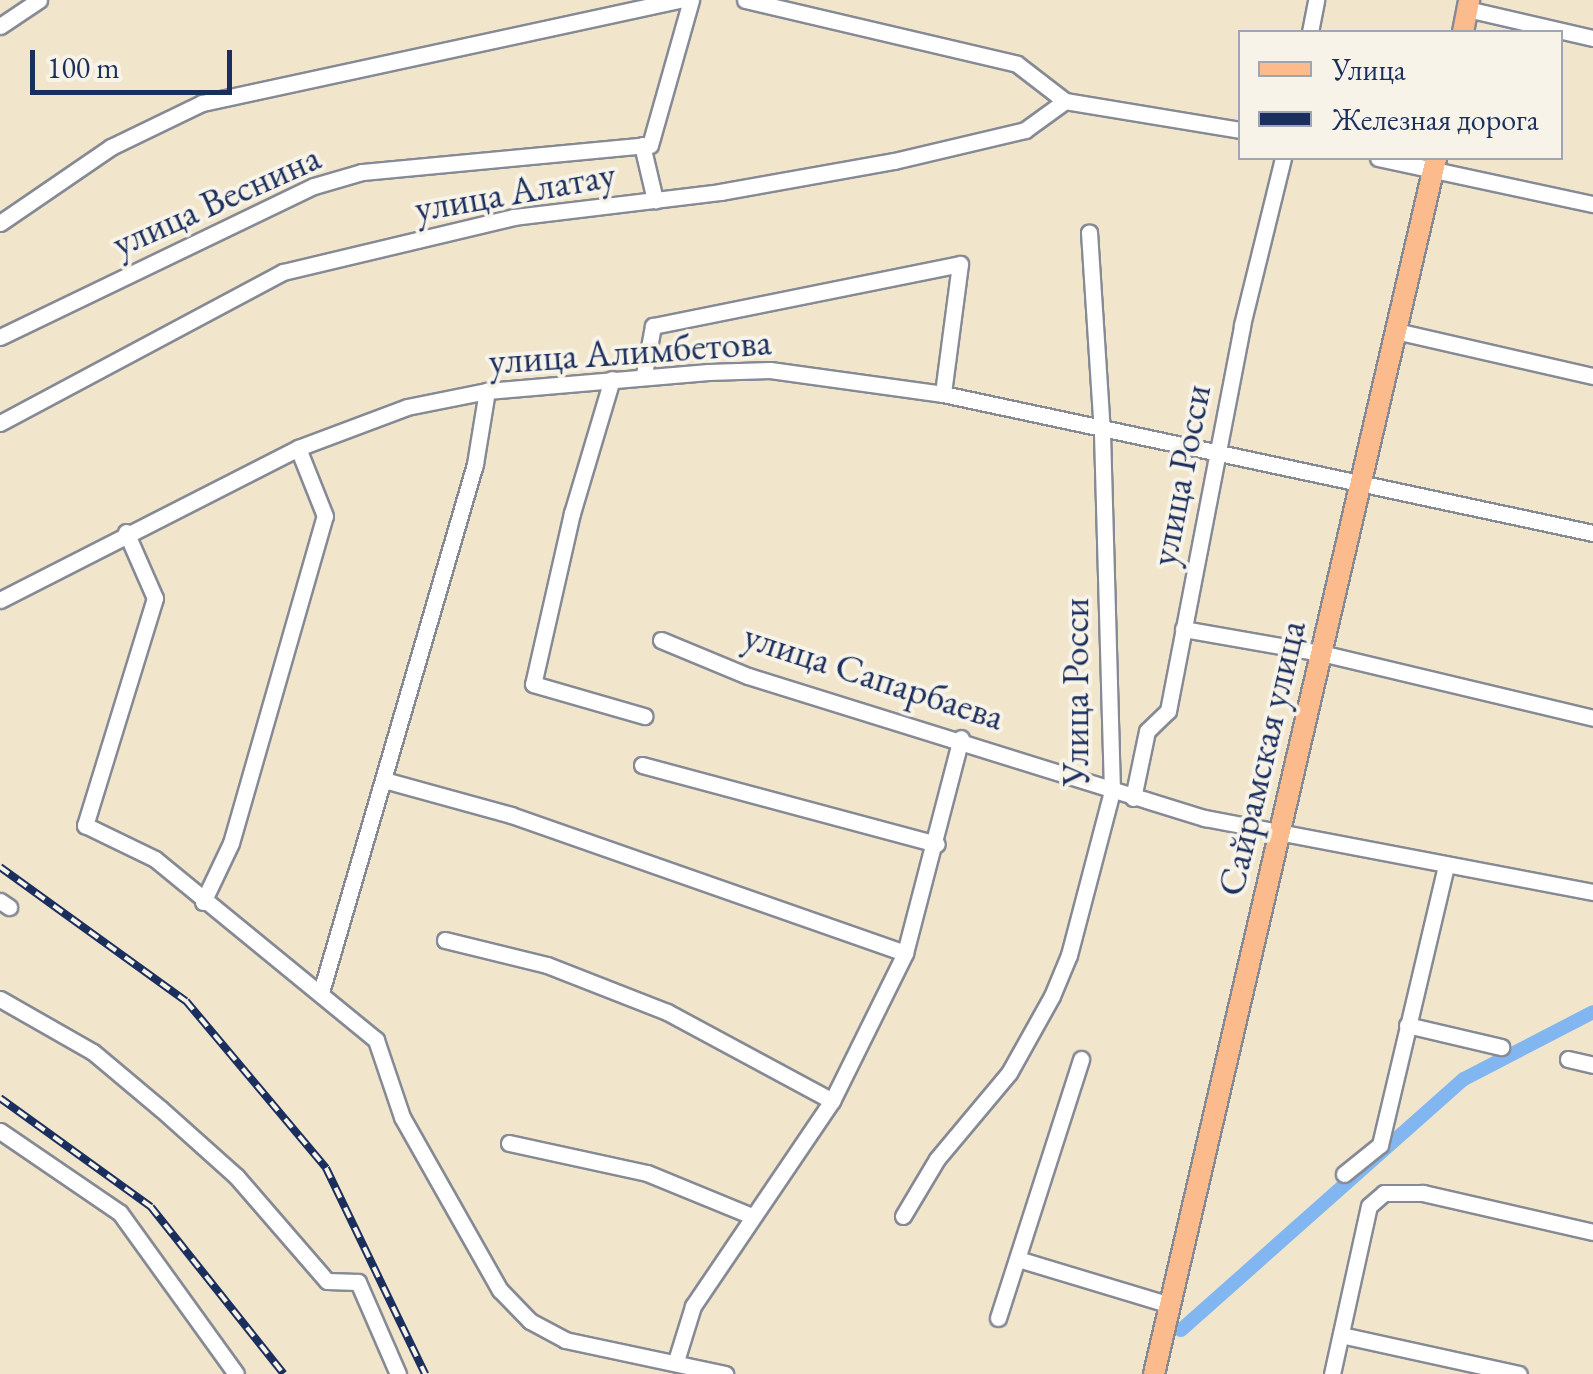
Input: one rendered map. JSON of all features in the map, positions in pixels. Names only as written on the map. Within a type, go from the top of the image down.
[{"type":"main road","points":[[1462,30],[1468,5]]},
{"type":"main road","name":"Сайрамская улица","points":[[1154,1374],[1435,163]]},
{"type":"street","points":[[0,26],[39,0]]},
{"type":"street","points":[[0,223],[111,148],[202,103],[680,0]]},
{"type":"street","points":[[655,200],[646,145],[690,0]]},
{"type":"street","points":[[745,0],[1017,64],[1065,101],[1238,130]]},
{"type":"street","points":[[820,19],[824,0]]},
{"type":"street","points":[[1310,30],[1316,0]]},
{"type":"street","points":[[1468,5],[1563,30]]},
{"type":"street","points":[[1563,30],[1593,38]]},
{"type":"street","name":"улица Алатау","points":[[0,423],[283,272],[514,217],[655,200],[894,161],[1025,130],[1065,101]]},
{"type":"street","name":"улица Веснина","points":[[0,337],[314,186],[362,172],[646,145]]},
{"type":"street","name":"улица Росси","points":[[1133,798],[1147,731],[1168,710],[1217,455],[1283,160]]},
{"type":"street","points":[[1401,160],[1435,163],[1593,204]]},
{"type":"street","name":"Улица Росси","points":[[903,1216],[937,1159],[1010,1073],[1052,996],[1069,955],[1112,791],[1102,433],[1088,232]]},
{"type":"street","points":[[644,374],[653,326],[960,264],[943,394]]},
{"type":"street","points":[[1396,331],[1593,376]]},
{"type":"street","name":"улица Алимбетова","points":[[0,600],[126,532],[298,448],[406,407],[488,390],[644,374],[770,370],[943,394],[1102,433],[1593,534]]},
{"type":"street","points":[[612,379],[572,513],[533,684],[644,716]]},
{"type":"street","points":[[321,992],[476,464],[488,390]]},
{"type":"street","points":[[203,902],[231,843],[326,516],[298,448]]},
{"type":"street","points":[[126,532],[156,598],[85,824],[156,859],[203,902],[321,992],[376,1040],[402,1117],[500,1290],[530,1321],[565,1340],[655,1367],[676,1361],[725,1374]]},
{"type":"street","points":[[1184,628],[1320,653],[1593,718]]},
{"type":"street","name":"улица Сапарбаева","points":[[661,640],[748,676],[961,738],[1133,798],[1278,835],[1593,892]]},
{"type":"street","points":[[676,1361],[693,1306],[832,1101],[905,953],[961,738]]},
{"type":"street","points":[[642,765],[936,844]]},
{"type":"street","points":[[384,780],[511,815],[905,953]]},
{"type":"street","points":[[1344,1174],[1380,1145],[1446,866]]},
{"type":"street","points":[[444,940],[547,965],[668,1012],[832,1101]]},
{"type":"street","points":[[0,999],[93,1052],[161,1109],[236,1176],[327,1282],[358,1282],[398,1374]]},
{"type":"street","points":[[1407,1024],[1502,1047]]},
{"type":"street","points":[[998,1318],[1080,1058]]},
{"type":"street","points":[[1568,1059],[1593,1065]]},
{"type":"street","points":[[0,1132],[120,1213],[236,1374]]},
{"type":"street","points":[[509,1143],[647,1173],[752,1216]]},
{"type":"street","points":[[1332,1374],[1369,1206],[1384,1193],[1423,1192],[1593,1232]]},
{"type":"street","points":[[1018,1259],[1170,1305]]},
{"type":"street","points":[[1341,1335],[1519,1374]]},
{"type":"waterway","points":[[1181,1330],[1464,1079],[1593,1012]]},
{"type":"railway","points":[[0,867],[186,1001],[326,1168],[425,1374]]},
{"type":"railway","points":[[0,1098],[151,1207],[284,1374]]}]
